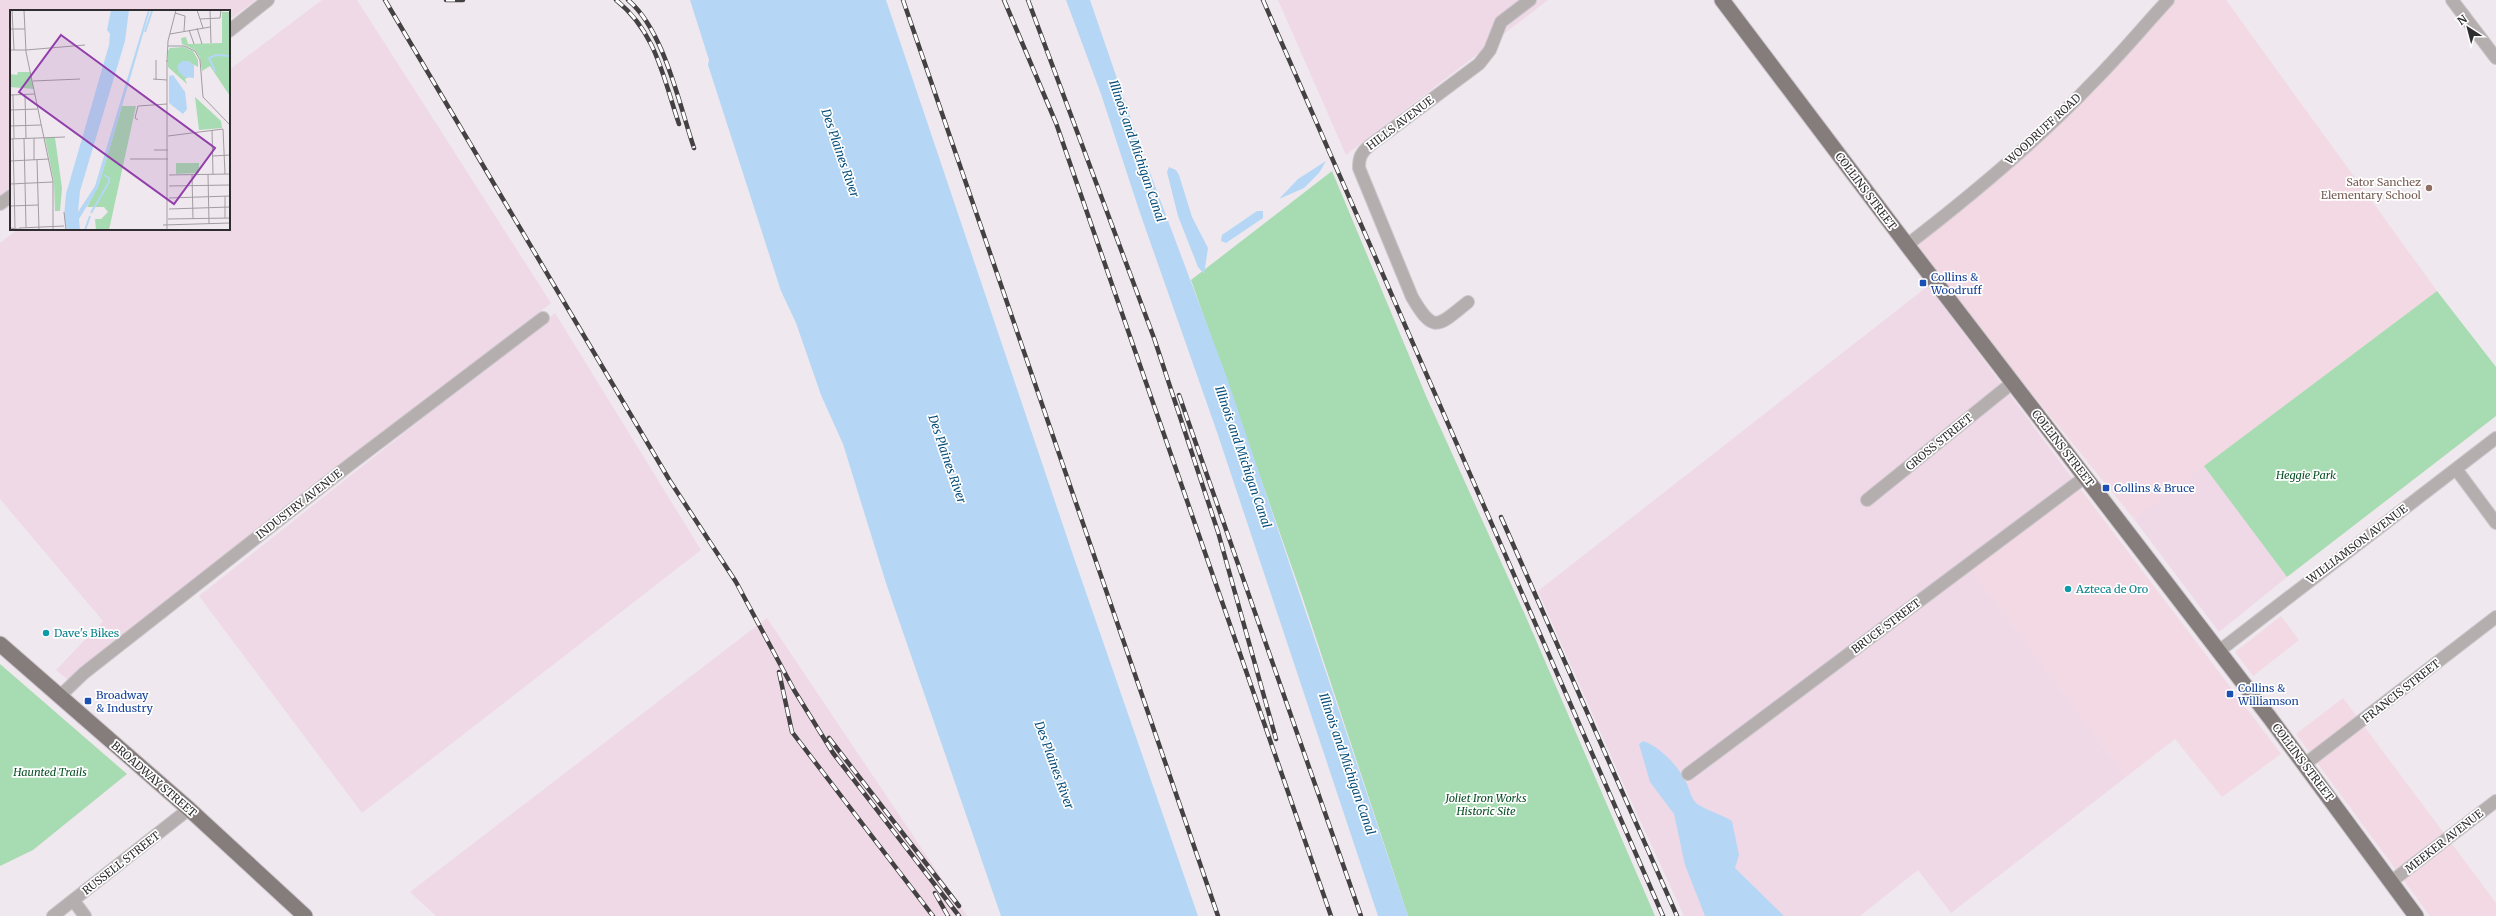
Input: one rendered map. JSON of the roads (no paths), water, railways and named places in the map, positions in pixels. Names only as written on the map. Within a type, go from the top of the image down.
[{"type":"main road","name":"COLLINS STREET","points":[[1722,0],[2012,383],[2305,764],[2392,881],[2416,916]]},
{"type":"main road","name":"BROADWAY STREET","points":[[0,644],[189,809],[305,916]]},
{"type":"street","points":[[230,30],[268,0]]},
{"type":"street","name":"HILLS AVENUE","points":[[1468,302],[1439,323],[1427,321],[1412,297],[1359,168],[1359,160],[1362,152],[1369,146],[1479,64],[1490,50],[1501,22],[1530,0]]},
{"type":"street","name":"WOODRUFF ROAD","points":[[1907,245],[1963,202],[2063,112],[2095,80],[2168,0]]},
{"type":"street","points":[[2452,0],[2496,58]]},
{"type":"street","points":[[0,204],[10,197]]},
{"type":"street","name":"INDUSTRY AVENUE","points":[[60,696],[84,673],[348,466],[543,318]]},
{"type":"street","name":"GROSS STREET","points":[[1867,500],[2012,383]]},
{"type":"street","name":"WILLIAMSON AVENUE","points":[[2219,651],[2496,438]]},
{"type":"street","points":[[2456,469],[2496,523]]},
{"type":"street","name":"BRUCE STREET","points":[[1688,774],[2085,477]]},
{"type":"street","name":"FRANCIS STREET","points":[[2305,764],[2496,617]]},
{"type":"street","name":"MEEKER AVENUE","points":[[2392,881],[2496,801]]},
{"type":"street","name":"RUSSELL STREET","points":[[53,916],[189,809]]},
{"type":"street","points":[[73,900],[85,916]]},
{"type":"water","name":"Des Plaines River","points":[[690,0],[886,0],[1073,555],[1198,916],[1001,916],[886,583],[843,444],[821,395],[796,323],[781,291],[708,65],[709,60]]},
{"type":"water","name":"Illinois and Michigan Canal","points":[[1066,0],[1090,0],[1143,154],[1227,378],[1408,916],[1378,916],[1218,435],[1139,210],[1101,94]]},
{"type":"water","points":[[1326,161],[1319,173],[1304,188],[1279,199],[1298,179]]},
{"type":"water","points":[[1169,167],[1176,170],[1179,175],[1192,217],[1208,248],[1204,274],[1198,267],[1178,216],[1167,172]]},
{"type":"water","points":[[1257,211],[1263,211],[1263,218],[1226,243],[1221,241],[1222,235]]},
{"type":"water","points":[[1643,741],[1656,748],[1669,758],[1680,771],[1696,803],[1703,808],[1724,816],[1732,821],[1739,855],[1735,868],[1784,916],[1705,916],[1685,865],[1674,814],[1650,782],[1639,744]]},
{"type":"railway","points":[[385,0],[670,481],[736,582],[794,690],[833,753],[959,916]]},
{"type":"railway","points":[[446,0],[463,0]]},
{"type":"railway","points":[[616,0],[630,13],[649,41],[663,73],[679,124]]},
{"type":"railway","points":[[628,0],[641,13],[661,48],[694,148]]},
{"type":"railway","points":[[903,0],[1218,916]]},
{"type":"railway","points":[[1004,0],[1056,123],[1331,916]]},
{"type":"railway","points":[[1028,0],[1154,338],[1218,532],[1276,739]]},
{"type":"railway","points":[[1263,0],[1663,916]]},
{"type":"railway","points":[[1179,395],[1361,916]]},
{"type":"railway","points":[[1501,517],[1677,916]]},
{"type":"railway","points":[[779,672],[792,732],[933,916]]},
{"type":"railway","points":[[829,738],[959,906]]},
{"type":"railway","points":[[935,893],[948,916]]},
{"type":"place","name":"Sator Sanchez Elementary School","points":[[2429,188]]},
{"type":"place","name":"Collins & Woodruff","points":[[1923,283]]},
{"type":"place","name":"Collins & Bruce","points":[[2106,488]]},
{"type":"place","name":"Azteca de Oro","points":[[2068,589]]},
{"type":"place","name":"Dave's Bikes","points":[[46,633]]},
{"type":"place","name":"Collins & Williamson","points":[[2230,694]]},
{"type":"place","name":"Broadway & Industry","points":[[88,701]]},
{"type":"park label","name":"Heggie Park","points":[[2306,475]]},
{"type":"park label","name":"Haunted Trails","points":[[50,772]]},
{"type":"park label","name":"Joliet Iron Works Historic Site","points":[[1486,804]]}]
